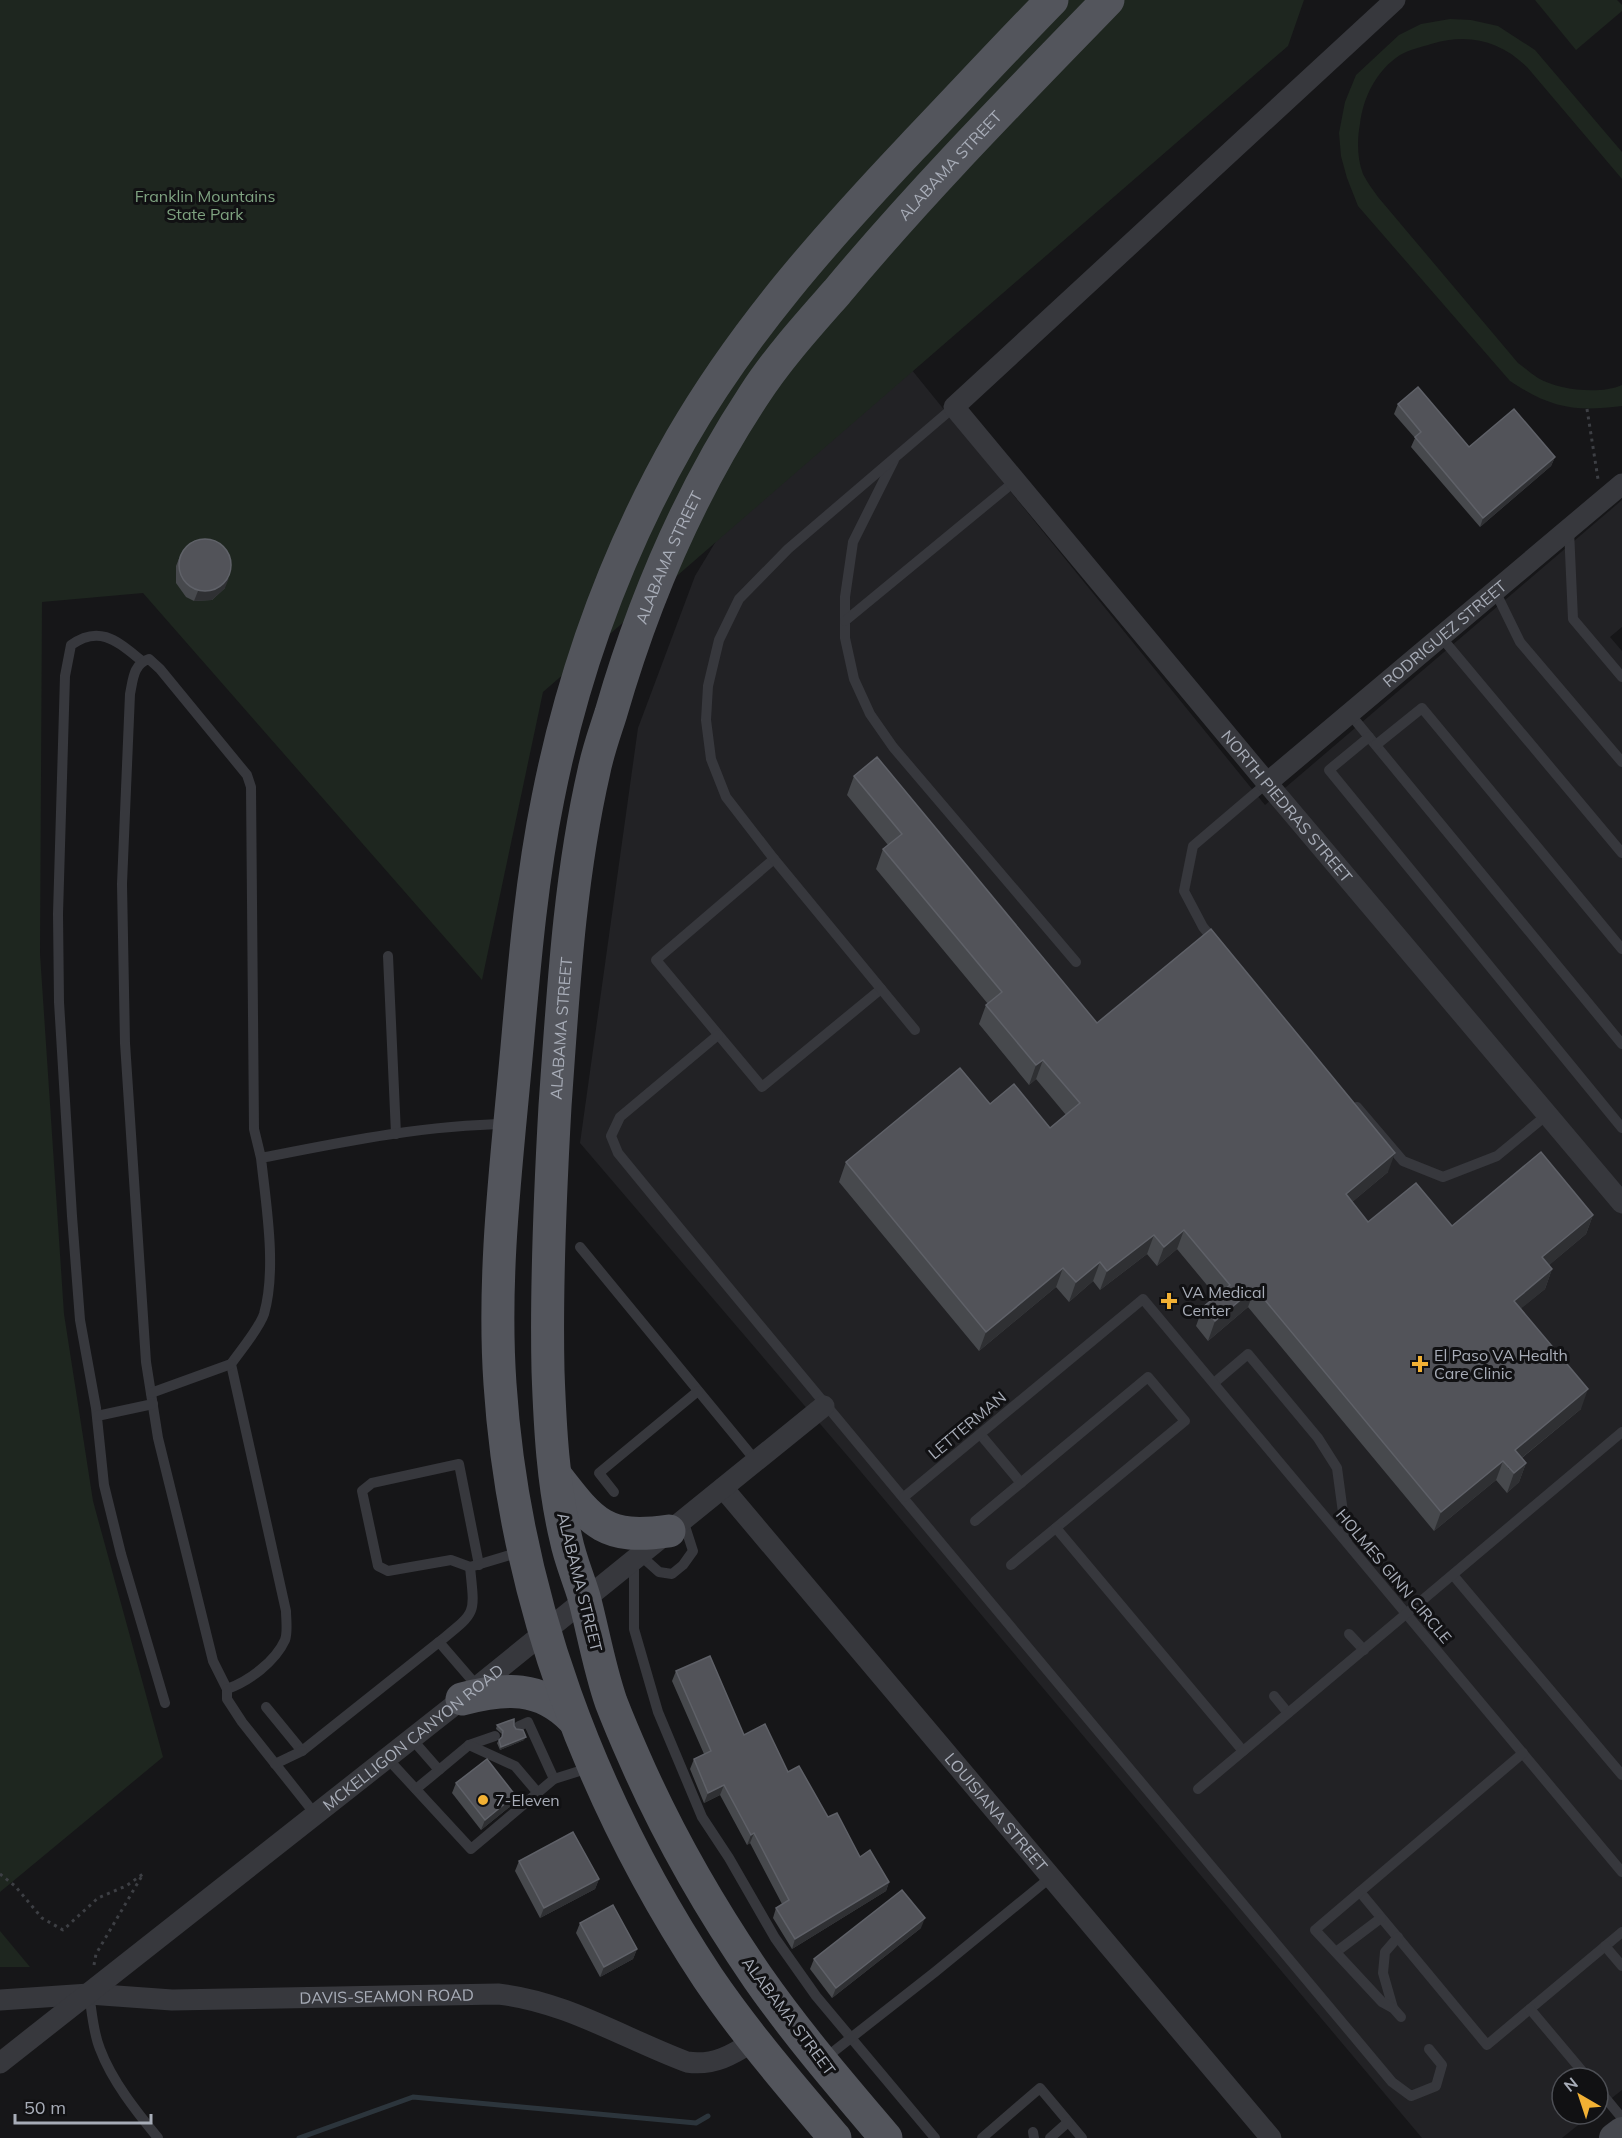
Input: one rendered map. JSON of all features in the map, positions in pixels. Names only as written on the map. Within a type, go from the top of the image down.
[{"type":"main road","points":[[835,2138],[754,2041],[710,1980],[660,1900],[624,1835],[592,1767],[573,1719],[545,1631],[524,1551],[507,1460],[498,1320],[500,1242],[533,884],[561,738],[585,655],[615,573],[650,496],[682,437],[727,365],[802,266],[1052,0]]},
{"type":"main road","name":"ALABAMA STREET","points":[[886,2138],[760,1981],[680,1852],[652,1799],[611,1702],[566,1541],[555,1476],[549,1411],[546,1312],[550,1190],[567,950],[580,845],[594,769],[624,666],[658,576],[718,457],[755,394],[874,247],[982,130],[1108,0]]},
{"type":"main road","points":[[790,348],[788,340],[790,327],[806,300],[811,285],[809,276],[802,266]]},
{"type":"main road","points":[[555,1476],[578,1505],[593,1519],[610,1529],[636,1534],[676,1525]]},
{"type":"main road","points":[[469,1692],[529,1692],[548,1699],[573,1719]]},
{"type":"street","points":[[954,407],[1395,0]]},
{"type":"street","name":"NORTH PIEDRAS STREET","points":[[954,407],[1267,783],[1622,1203]]},
{"type":"street","name":"RODRIGUEZ STREET","points":[[1267,783],[1622,484]]},
{"type":"street","name":"MCKELLIGON CANYON ROAD","points":[[0,2063],[387,1758],[824,1406]]},
{"type":"street","name":"LOUISIANA STREET","points":[[723,1488],[1270,2138]]},
{"type":"street","name":"DAVIS-SEAMON ROAD","points":[[0,2000],[89,1994],[172,2000],[498,1994],[555,2006],[687,2062],[708,2063],[720,2060],[754,2041]]},
{"type":"street","points":[[1614,2138],[1622,2132]]},
{"type":"lane","points":[[915,1030],[726,797],[711,759],[706,720],[708,686],[719,640],[740,599],[788,549],[954,407]]},
{"type":"lane","points":[[897,455],[853,542],[845,597],[845,638],[854,679],[870,714],[893,747],[1076,962]]},
{"type":"lane","points":[[845,621],[1015,482]]},
{"type":"lane","points":[[1569,529],[1573,619],[1622,677]]},
{"type":"lane","points":[[1495,591],[1520,642],[1622,762]]},
{"type":"lane","points":[[142,661],[111,637],[95,635],[81,638],[71,645],[64,676],[58,914],[59,1002],[80,1320],[97,1416],[104,1485],[121,1554],[165,1703]]},
{"type":"lane","points":[[1442,637],[1622,853]]},
{"type":"lane","points":[[97,1416],[152,1398],[231,1364],[263,1316],[270,1277],[261,1158],[254,1130],[251,787],[247,775],[160,669],[149,660],[142,661],[134,670],[130,694],[122,884],[124,1043],[146,1362],[152,1398],[158,1438],[213,1661],[226,1689],[227,1699],[242,1722],[315,1814]]},
{"type":"lane","points":[[1622,949],[1422,708],[1329,770],[1622,1128]]},
{"type":"lane","points":[[1350,714],[1622,1044]]},
{"type":"lane","points":[[1226,954],[1203,927],[1184,891],[1193,846],[1267,783]]},
{"type":"lane","points":[[774,859],[656,960],[718,1035],[762,1087],[881,988]]},
{"type":"lane","points":[[388,956],[396,1134]]},
{"type":"lane","points":[[718,1035],[620,1117],[611,1136],[618,1153],[824,1406],[904,1497],[1392,2082],[1411,2096],[1436,2086],[1442,2065],[1428,2049]]},
{"type":"lane","points":[[1349,1098],[1403,1161],[1443,1177],[1497,1156],[1548,1114]]},
{"type":"lane","points":[[261,1158],[396,1134],[476,1124],[510,1124]]},
{"type":"lane","points":[[580,1247],[756,1461]]},
{"type":"lane","name":"HOLMES GINN CIRCLE","points":[[1143,1299],[1622,1872]]},
{"type":"lane","name":"LETTERMAN","points":[[904,1497],[1143,1299]]},
{"type":"lane","points":[[1214,1383],[1248,1354],[1318,1438],[1337,1468],[1347,1543]]},
{"type":"lane","points":[[226,1689],[242,1684],[275,1656],[286,1638],[286,1611],[231,1364]]},
{"type":"lane","points":[[975,1521],[1148,1377],[1185,1421],[1011,1565]]},
{"type":"lane","points":[[614,1492],[599,1473],[698,1391]]},
{"type":"lane","points":[[1198,1789],[1622,1432]]},
{"type":"lane","points":[[980,1434],[1021,1483]]},
{"type":"lane","points":[[275,1764],[302,1751],[439,1642],[469,1617],[474,1605],[475,1566],[459,1464],[372,1483],[362,1491],[378,1566],[388,1571],[451,1560],[475,1566],[524,1551]]},
{"type":"lane","points":[[637,1557],[659,1572],[672,1574],[683,1565],[693,1551],[676,1525]]},
{"type":"lane","points":[[1056,1528],[1243,1751]]},
{"type":"lane","points":[[637,1557],[634,1629],[658,1712],[702,1817],[729,1858],[775,1938],[816,1996],[849,2039],[935,2138]]},
{"type":"lane","points":[[1453,1575],[1622,1775]]},
{"type":"lane","points":[[1349,1634],[1364,1650]]},
{"type":"lane","points":[[439,1642],[469,1692]]},
{"type":"lane","points":[[1274,1696],[1288,1713]]},
{"type":"lane","points":[[266,1707],[302,1751]]},
{"type":"lane","points":[[519,1726],[528,1722],[554,1779]]},
{"type":"lane","points":[[416,1789],[469,1745],[495,1736]]},
{"type":"lane","points":[[411,1738],[439,1770]]},
{"type":"lane","points":[[469,1745],[515,1766],[538,1793]]},
{"type":"lane","points":[[1398,1937],[1385,1952],[1383,1973],[1397,2013],[1382,2002],[1315,1930],[1523,1753]]},
{"type":"lane","points":[[387,1758],[471,1849],[554,1779],[592,1767]]},
{"type":"lane","points":[[822,2061],[1051,1877]]},
{"type":"lane","points":[[1360,1892],[1487,2044],[1622,1932]]},
{"type":"lane","points":[[1336,1952],[1382,1918]]},
{"type":"lane","points":[[1605,1946],[1622,1966]]},
{"type":"lane","points":[[89,1994],[96,2037],[105,2060],[123,2091],[158,2138]]},
{"type":"lane","points":[[1530,2009],[1578,2066]]},
{"type":"lane","points":[[986,2137],[1040,2088],[1082,2138]]},
{"type":"lane","points":[[1026,2100],[1028,2112]]},
{"type":"lane","points":[[1610,2104],[1622,2118]]},
{"type":"lane","points":[[1012,2112],[1016,2123]]},
{"type":"lane","points":[[1050,2138],[1068,2122]]},
{"type":"lane","points":[[998,2124],[1000,2136]]},
{"type":"path","points":[[1587,410],[1602,502]]},
{"type":"path","points":[[0,1874],[15,1886],[42,1917],[63,1930],[98,1898],[126,1886],[143,1874],[96,1954],[89,1994]]},
{"type":"shaded area","name":"VA Medical Center","points":[[881,332],[1265,805],[1622,500],[1622,627],[1610,637],[1622,651],[1622,2090],[1610,2100],[1610,2066],[1550,2066],[1550,2126],[1577,2126],[1562,2138],[1422,2138],[851,1460],[580,1143],[638,728],[695,576],[795,410]]},
{"type":"green space","name":"Franklin Mountains State Park","points":[[0,0],[1304,0],[1288,46],[543,692],[482,980],[143,593],[42,602],[40,954],[64,1314],[93,1501],[163,1757],[0,1892]]},
{"type":"green space","points":[[1535,0],[1617,0],[1622,5],[1622,11],[1576,50]]},
{"type":"green space","points":[[1450,19],[1471,20],[1498,26],[1535,50],[1622,152],[1622,179],[1527,67],[1505,50],[1470,39],[1445,41],[1407,52],[1384,68],[1368,94],[1362,114],[1358,142],[1363,174],[1378,197],[1518,363],[1538,378],[1556,386],[1579,390],[1602,390],[1622,385],[1622,406],[1576,408],[1563,406],[1538,397],[1510,381],[1358,206],[1341,156],[1339,133],[1345,102],[1356,75],[1399,35],[1421,24]]},
{"type":"green space","points":[[0,1931],[30,1967],[0,1967]]},
{"type":"building","points":[[1418,387],[1469,447],[1514,409],[1555,457],[1483,518],[1415,437],[1421,432],[1398,404]]},
{"type":"building","points":[[200,539],[210,539],[224,546],[231,565],[224,584],[210,591],[200,591],[190,587],[183,580],[179,570],[179,560],[183,550],[190,543]]},
{"type":"building","points":[[877,757],[1097,1023],[1211,929],[1395,1153],[1346,1194],[1368,1222],[1416,1183],[1452,1226],[1541,1152],[1593,1215],[1542,1257],[1552,1269],[1514,1301],[1588,1389],[1515,1450],[1526,1463],[1514,1473],[1503,1461],[1441,1512],[1255,1288],[1215,1321],[1203,1307],[1230,1285],[1184,1230],[1164,1247],[1154,1235],[1107,1271],[1100,1262],[1076,1282],[1063,1268],[986,1332],[846,1162],[960,1068],[990,1104],[1014,1084],[1050,1128],[1080,1103],[1043,1060],[1036,1065],[986,1005],[1002,992],[883,849],[902,834],[854,776]]},
{"type":"building","points":[[710,1656],[744,1735],[765,1724],[788,1772],[799,1766],[828,1817],[837,1813],[860,1857],[870,1850],[889,1882],[795,1939],[776,1908],[789,1900],[754,1833],[751,1835],[724,1785],[708,1793],[694,1759],[711,1751],[676,1671]]},
{"type":"building","points":[[514,1719],[516,1729],[523,1730],[526,1737],[501,1747],[499,1740],[503,1731],[497,1725]]},
{"type":"building","name":"7-Eleven","points":[[487,1759],[515,1795],[485,1820],[456,1783]]},
{"type":"building","points":[[573,1832],[599,1879],[544,1908],[519,1861]]},
{"type":"building","points":[[902,1890],[925,1918],[836,1988],[814,1959]]},
{"type":"building","points":[[613,1905],[637,1949],[604,1967],[580,1923]]},
{"type":"waterway","points":[[299,2138],[413,2097],[696,2123],[708,2116]]},
{"type":"place","name":"VA Medical Center","points":[[1169,1301]]},
{"type":"place","name":"El Paso VA Health Care Clinic","points":[[1420,1364]]},
{"type":"place","name":"7-Eleven","points":[[483,1800]]}]
